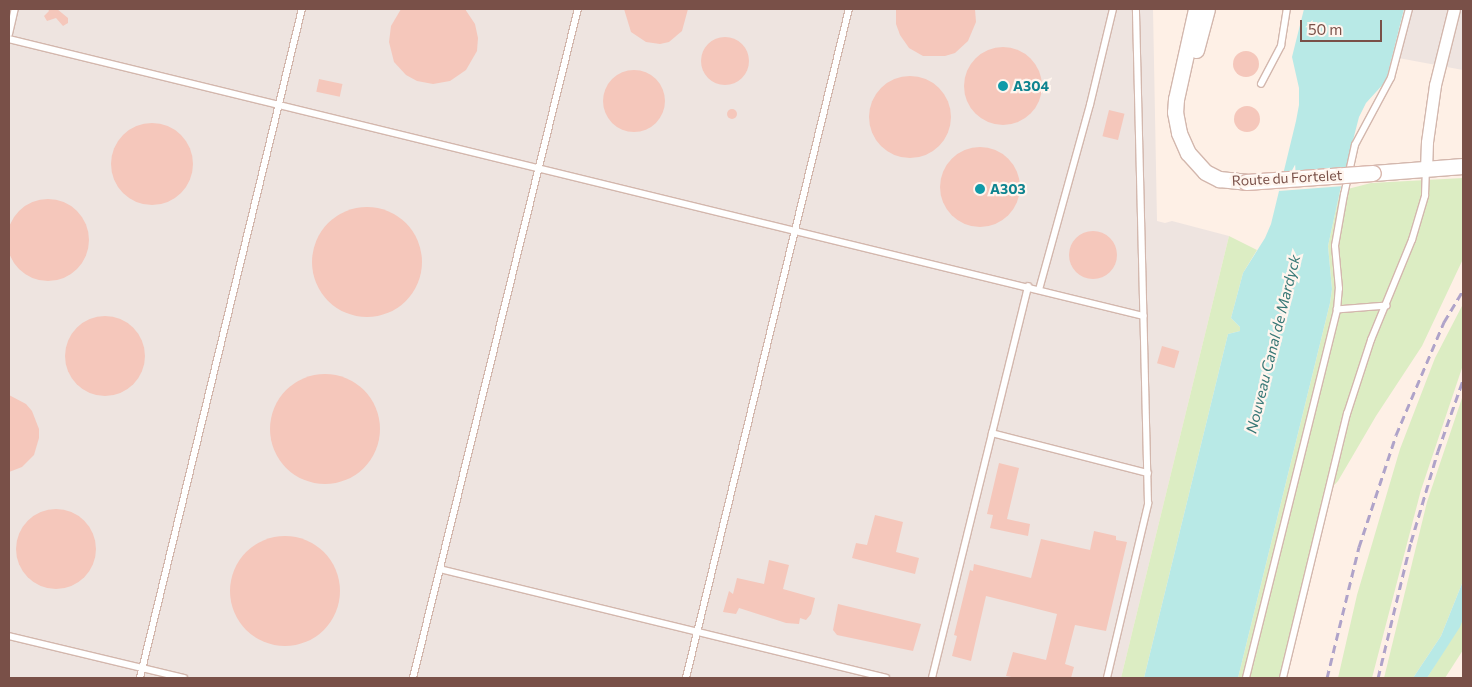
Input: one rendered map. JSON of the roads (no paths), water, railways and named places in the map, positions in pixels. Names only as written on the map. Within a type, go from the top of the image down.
[{"type":"main road","name":"Route du Fortelet","points":[[1196,9],[1176,99],[1178,127],[1188,153],[1205,172],[1219,179],[1246,182],[1463,166]]},
{"type":"main road","points":[[1178,127],[1207,9]]},
{"type":"street","points":[[1426,170],[1426,150],[1434,90],[1454,9]]},
{"type":"lane","points":[[9,34],[16,9]]},
{"type":"lane","points":[[140,678],[302,9]]},
{"type":"lane","points":[[414,678],[578,9]]},
{"type":"lane","points":[[686,678],[849,9]]},
{"type":"lane","points":[[1039,290],[1090,105],[1113,9]]},
{"type":"lane","points":[[1106,678],[1146,518],[1148,474],[1136,9]]},
{"type":"lane","points":[[1261,84],[1281,46],[1287,9]]},
{"type":"lane","points":[[1246,678],[1337,310],[1339,289],[1335,246],[1355,144],[1391,78],[1409,9]]},
{"type":"lane","points":[[9,39],[1144,316]]},
{"type":"lane","points":[[1283,678],[1348,414],[1368,351],[1410,246],[1425,196],[1426,170]]},
{"type":"lane","points":[[932,678],[1028,287]]},
{"type":"lane","points":[[1337,310],[1387,306]]},
{"type":"lane","points":[[992,433],[1148,474]]},
{"type":"lane","points":[[440,569],[886,678]]},
{"type":"lane","points":[[9,636],[184,678]]},
{"type":"water","name":"Nouveau Canal de Mardyck","points":[[1304,9],[1404,9],[1386,81],[1366,103],[1359,117],[1340,191],[1328,246],[1332,289],[1330,303],[1238,678],[1144,678],[1228,334],[1240,331],[1240,327],[1231,318],[1243,273],[1265,238],[1271,224],[1296,121],[1299,105],[1299,88],[1292,57]]},
{"type":"water","points":[[1463,581],[1463,619],[1460,627],[1427,678],[1413,678],[1441,636]]},
{"type":"railway","points":[[1327,678],[1359,547],[1396,435],[1444,322],[1463,290]]},
{"type":"railway","points":[[1378,678],[1411,542],[1438,451],[1463,380]]},
{"type":"place","name":"A304","points":[[1003,86]]},
{"type":"place","name":"A303","points":[[980,189]]}]
